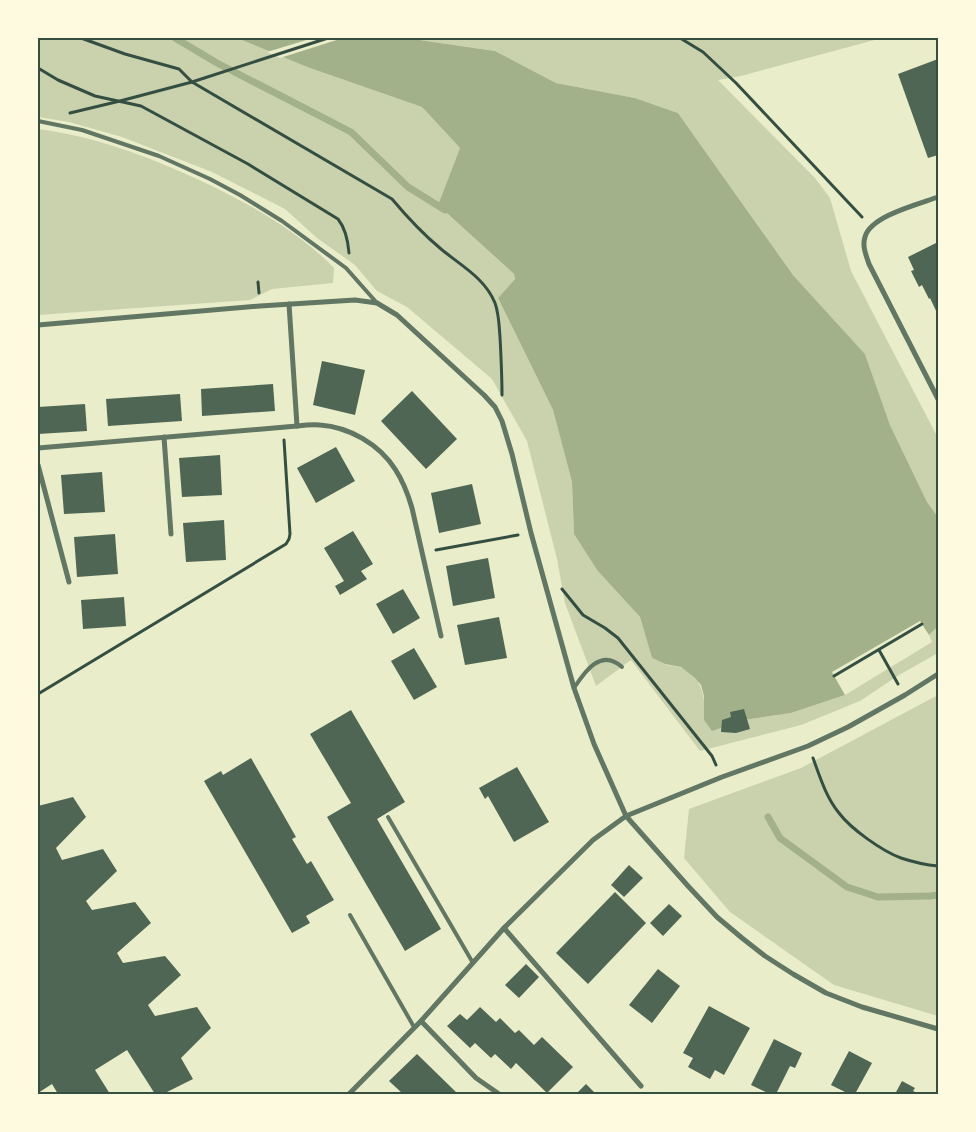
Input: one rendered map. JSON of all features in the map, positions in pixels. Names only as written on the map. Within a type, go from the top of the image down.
[{"type":"street","points":[[938,197],[889,214],[870,226],[866,233],[864,245],[869,264],[938,399]]},
{"type":"street","points":[[38,325],[355,300],[377,303],[397,315],[484,395],[495,407],[502,421],[574,688],[594,744],[626,816],[717,917],[772,961],[826,993],[862,1007],[938,1029]]},
{"type":"street","points":[[289,304],[297,426]]},
{"type":"street","points":[[38,448],[321,425],[344,430],[364,439],[386,457],[394,467],[407,492],[441,636]]},
{"type":"street","points":[[164,437],[171,534]]},
{"type":"street","points":[[38,465],[69,582]]},
{"type":"street","points":[[349,1094],[421,1021],[504,928],[593,840],[626,816],[722,777],[808,746],[848,727],[938,674]]},
{"type":"street","points":[[504,928],[641,1086]]},
{"type":"street","points":[[421,1021],[476,1078],[500,1094]]},
{"type":"lane","points":[[38,121],[82,130],[159,156],[240,195],[282,220],[346,268],[377,303]]},
{"type":"lane","points":[[574,688],[583,674],[596,662],[610,660],[622,666]]},
{"type":"lane","points":[[388,817],[473,963]]},
{"type":"lane","points":[[350,916],[414,1027]]},
{"type":"path","points":[[81,38],[125,54],[179,69],[192,82],[392,199],[441,249],[472,273],[485,287],[494,301],[498,313],[502,373],[502,421]]},
{"type":"path","points":[[47,122],[75,112],[192,82],[328,38]]},
{"type":"path","points":[[680,38],[702,52],[736,83],[870,226]]},
{"type":"path","points":[[38,68],[77,89],[95,96],[141,106],[248,164],[338,219],[343,225],[350,252],[346,268]]},
{"type":"path","points":[[38,694],[286,544],[290,536],[283,427]]},
{"type":"path","points":[[422,553],[531,533]]},
{"type":"path","points":[[560,587],[583,615],[618,638],[712,756],[722,777]]},
{"type":"path","points":[[834,676],[922,624]]},
{"type":"path","points":[[879,650],[905,695]]},
{"type":"path","points":[[808,746],[827,794],[840,814],[859,832],[875,844],[901,858],[938,866]]},
{"type":"shaded area","points":[[38,38],[237,38],[307,67],[422,107],[460,148],[438,205],[514,274],[515,279],[498,298],[553,410],[572,482],[574,534],[597,570],[640,617],[652,658],[667,665],[682,668],[695,677],[702,690],[704,720],[728,724],[791,713],[845,695],[932,642],[929,635],[938,626],[938,653],[899,675],[860,701],[801,725],[700,751],[631,660],[596,686],[565,603],[557,559],[527,441],[492,379],[407,307],[377,291],[355,265],[317,238],[285,209],[212,172],[122,137],[69,122],[38,117]]},
{"type":"shaded area","points":[[237,38],[406,38],[495,51],[556,83],[635,98],[678,113],[793,275],[865,354],[890,425],[927,502],[938,517],[938,626],[929,635],[920,621],[832,672],[845,695],[791,713],[744,720],[712,731],[704,720],[704,696],[701,685],[681,667],[665,664],[652,658],[640,617],[597,570],[574,534],[572,482],[553,410],[498,298],[515,279],[514,274],[438,205],[460,148],[422,107],[307,67]]},
{"type":"shaded area","points":[[406,38],[882,38],[741,76],[718,80],[815,178],[830,198],[851,271],[938,438],[938,517],[927,502],[890,425],[865,354],[793,275],[678,113],[635,98],[556,83],[495,51]]},
{"type":"shaded area","points":[[38,129],[59,132],[119,148],[197,179],[234,197],[287,229],[319,254],[334,268],[333,283],[272,289],[250,300],[38,315]]},
{"type":"shaded area","points":[[938,695],[938,1016],[834,985],[730,912],[684,858],[689,809],[801,768]]},
{"type":"pier","points":[[313,38],[343,38],[280,58],[267,52]]},
{"type":"building","points":[[938,59],[938,155],[928,158],[898,74]]},
{"type":"building","points":[[938,242],[938,315],[922,285],[919,287],[911,271],[914,270],[908,257]]},
{"type":"building","points":[[322,361],[365,370],[355,415],[313,405]]},
{"type":"building","points":[[273,384],[275,411],[202,416],[201,389]]},
{"type":"building","points":[[412,391],[457,439],[426,469],[381,421]]},
{"type":"building","points":[[180,394],[182,421],[108,426],[106,399]]},
{"type":"building","points":[[85,404],[87,431],[38,434],[38,407]]},
{"type":"building","points":[[336,447],[355,481],[316,503],[297,468]]},
{"type":"building","points":[[220,455],[222,495],[182,497],[179,458]]},
{"type":"building","points":[[102,472],[105,512],[64,514],[61,475]]},
{"type":"building","points":[[472,484],[481,524],[439,533],[431,493]]},
{"type":"building","points":[[224,520],[226,560],[186,562],[183,523]]},
{"type":"building","points":[[353,531],[373,564],[361,571],[367,579],[340,595],[335,586],[344,581],[324,548]]},
{"type":"building","points":[[115,534],[118,574],[77,577],[74,537]]},
{"type":"building","points":[[488,558],[495,598],[453,606],[446,566]]},
{"type":"building","points":[[403,589],[420,618],[393,634],[376,604]]},
{"type":"building","points":[[124,597],[126,626],[83,629],[81,600]]},
{"type":"building","points":[[499,617],[507,658],[465,665],[457,625]]},
{"type":"building","points":[[414,648],[437,687],[414,700],[391,661]]},
{"type":"building","points":[[744,709],[750,729],[736,733],[721,732],[722,720],[731,717],[730,712]]},
{"type":"building","points":[[351,710],[405,802],[377,819],[441,929],[405,951],[327,817],[351,803],[310,734]]},
{"type":"building","points":[[251,758],[296,837],[292,839],[307,864],[311,861],[334,900],[306,916],[310,923],[292,933],[204,781],[221,771],[223,775]]},
{"type":"building","points":[[517,767],[549,822],[514,842],[488,796],[485,799],[479,788]]},
{"type":"building","points":[[73,797],[86,817],[56,848],[62,860],[103,849],[117,871],[86,901],[92,910],[135,902],[151,923],[117,953],[123,963],[165,956],[181,975],[148,1005],[155,1016],[197,1007],[211,1028],[181,1058],[193,1079],[163,1094],[155,1094],[127,1050],[95,1070],[110,1094],[58,1094],[52,1084],[38,1093],[38,806]]},
{"type":"building","points":[[629,865],[643,878],[624,897],[611,885]]},
{"type":"building","points":[[615,892],[646,923],[588,984],[556,953]]},
{"type":"building","points":[[669,904],[682,916],[663,936],[650,923]]},
{"type":"building","points":[[526,964],[539,977],[519,998],[505,985]]},
{"type":"building","points":[[658,969],[680,986],[652,1023],[629,1005]]},
{"type":"building","points":[[709,1006],[750,1028],[724,1075],[715,1070],[710,1079],[688,1067],[693,1058],[683,1053]]},
{"type":"building","points":[[480,1007],[496,1022],[500,1018],[515,1033],[519,1030],[534,1045],[542,1037],[573,1067],[547,1093],[516,1063],[511,1069],[495,1054],[491,1058],[475,1043],[470,1048],[447,1026],[460,1014],[467,1020]]},
{"type":"building","points":[[774,1039],[802,1053],[795,1068],[790,1066],[776,1094],[770,1094],[751,1085]]},
{"type":"building","points":[[849,1051],[872,1063],[855,1094],[849,1094],[831,1085]]},
{"type":"building","points":[[417,1054],[458,1094],[403,1094],[389,1081]]},
{"type":"building","points":[[902,1081],[915,1088],[913,1091],[920,1094],[895,1094]]},
{"type":"building","points":[[586,1084],[596,1094],[576,1094]]},
{"type":"waterway","points":[[175,38],[217,63],[351,132],[408,187],[445,210]]},
{"type":"waterway","points":[[768,817],[780,838],[847,887],[878,897],[938,895]]}]
